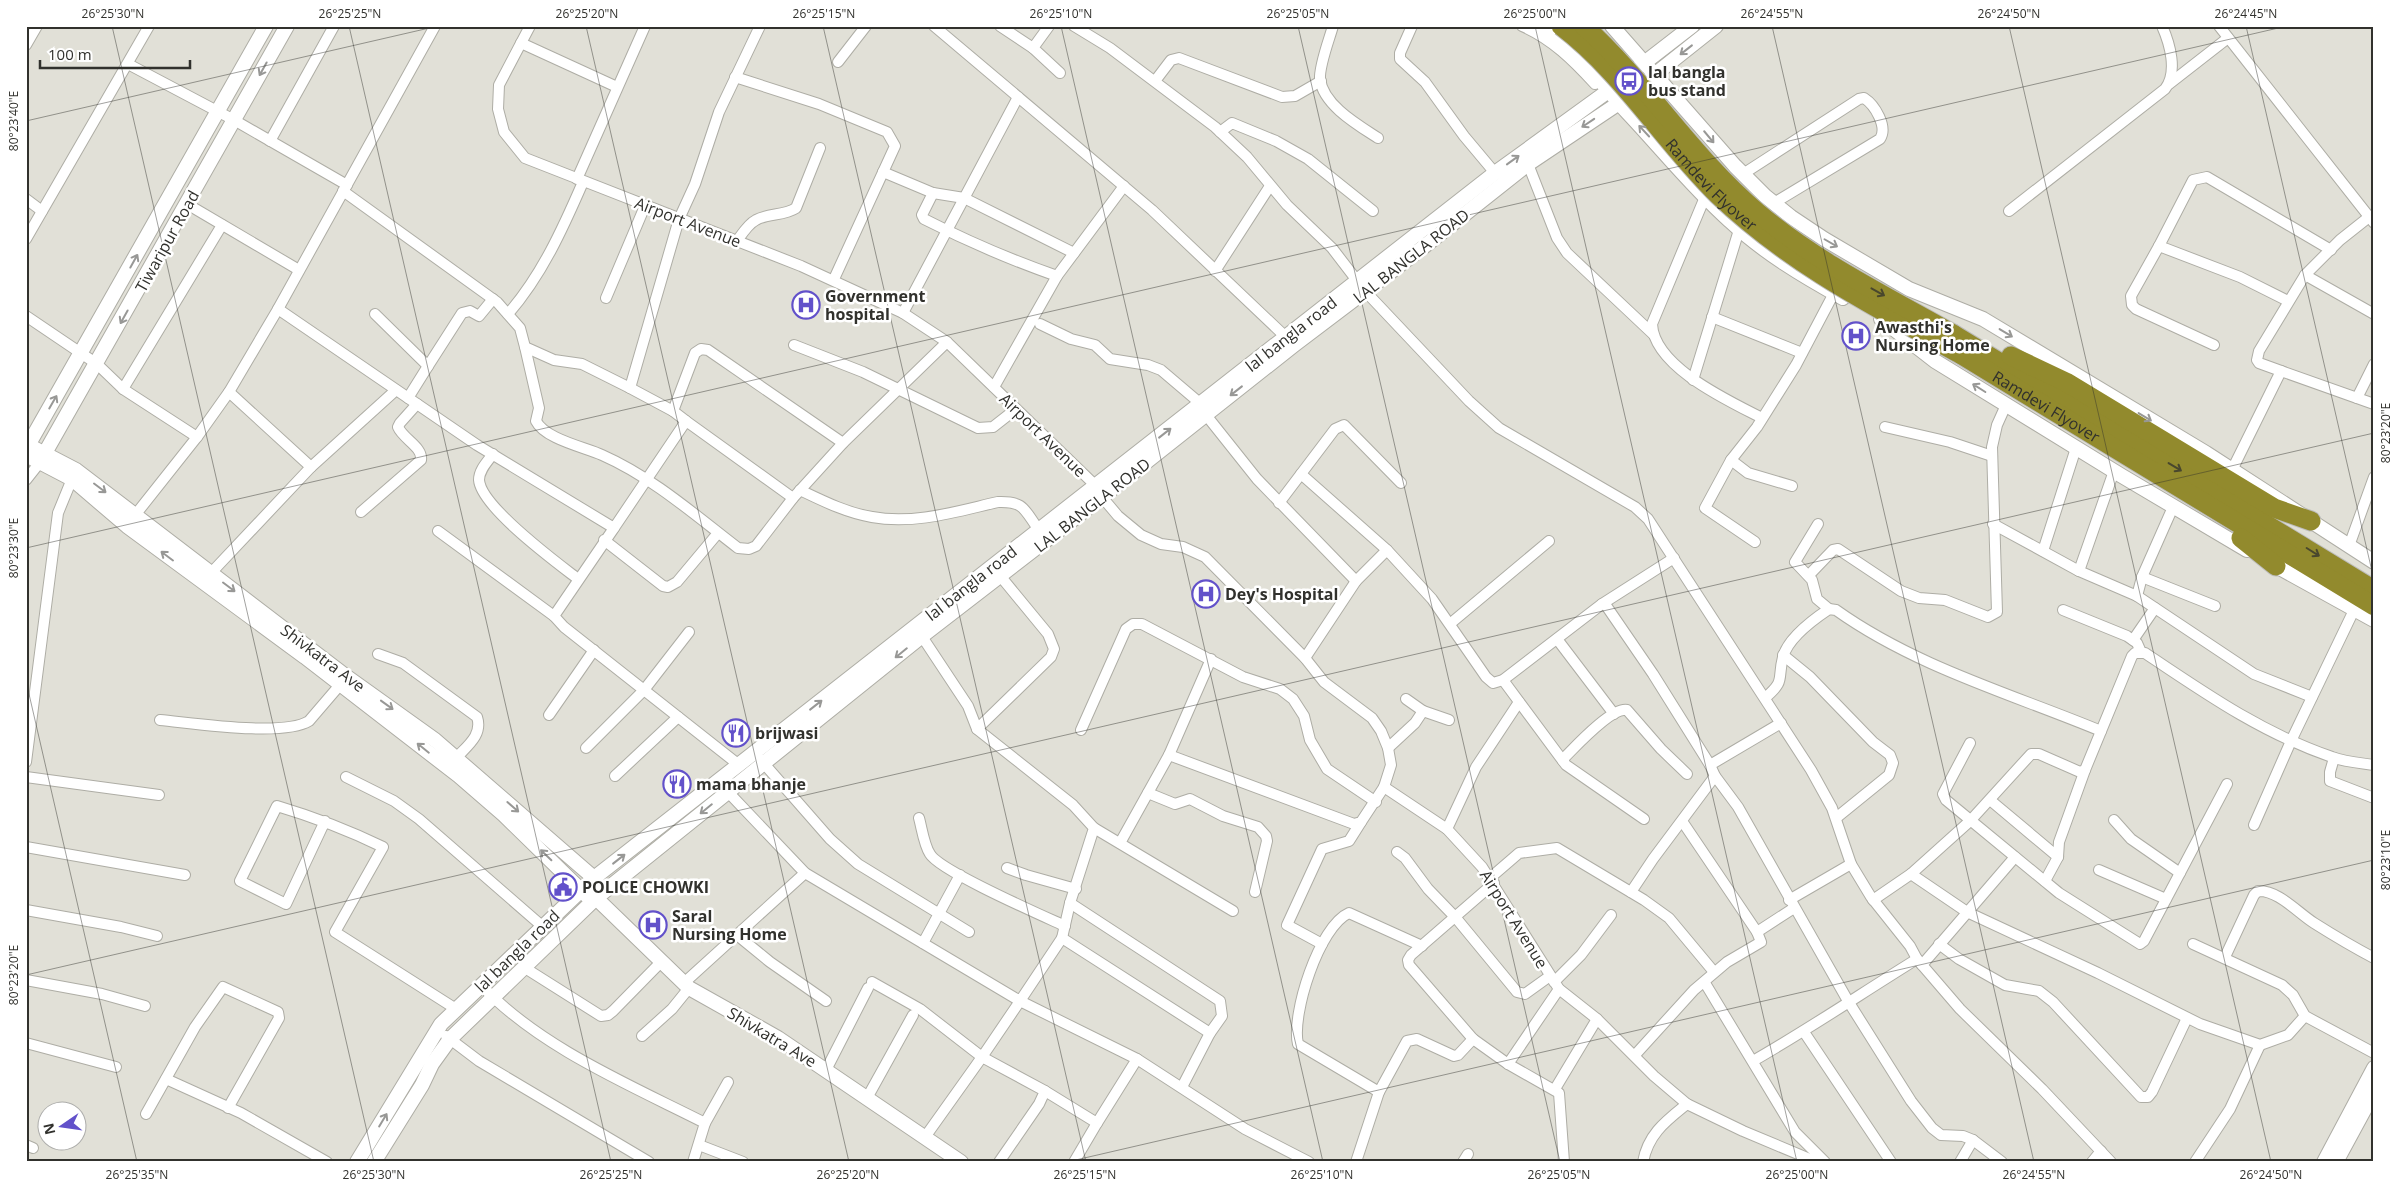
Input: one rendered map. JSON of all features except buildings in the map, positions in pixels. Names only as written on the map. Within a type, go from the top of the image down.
[{"type":"highway","name":"Ramdevi Flyover","points":[[1561,26],[1615,76],[1716,193],[1750,225],[1818,274],[1960,354],[2374,606]]},
{"type":"highway","name":"Ramdevi Flyover","points":[[1584,26],[1627,68],[1715,172],[1756,211],[1815,254],[1953,334],[2374,590]]},
{"type":"highway","points":[[1953,334],[2011,355],[2066,382],[2274,508],[2311,521]]},
{"type":"highway","points":[[1960,354],[2008,392],[2245,540],[2276,566]]},
{"type":"street","points":[[26,45],[37,26]]},
{"type":"street","points":[[26,239],[128,64],[148,26]]},
{"type":"street","points":[[27,448],[266,26]]},
{"type":"street","name":"Tiwaripur Road","points":[[43,458],[287,26]]},
{"type":"street","points":[[270,141],[334,26]]},
{"type":"street","points":[[435,26],[278,309],[229,392],[197,437],[131,521],[463,772],[581,890],[597,897]]},
{"type":"street","name":"Airport Avenue","points":[[530,26],[499,85],[498,109],[504,132],[524,158],[834,280],[903,313],[947,342],[1099,492],[1128,525],[1141,535],[1161,544],[1182,547],[1204,557],[1305,658],[1324,682],[1372,718],[1381,731],[1388,748],[1391,765],[1384,787],[1447,830],[1492,881],[1555,983],[1636,1055],[1654,1076],[1688,1104],[1743,1131],[1817,1162]]},
{"type":"street","points":[[508,314],[543,265],[562,230],[617,87],[645,26]]},
{"type":"street","points":[[630,388],[679,219],[696,184],[719,112],[760,26]]},
{"type":"street","points":[[838,62],[866,26]]},
{"type":"street","points":[[934,26],[1124,186],[1291,341]]},
{"type":"street","points":[[1000,26],[1033,48],[1060,73]]},
{"type":"street","points":[[1033,48],[1049,26]]},
{"type":"street","points":[[1074,26],[1090,31],[1220,132],[1246,157],[1270,186],[1332,248],[1361,286],[1469,401],[1499,428],[1635,507],[1648,519],[1811,770],[1836,818],[1851,864],[1873,900],[1910,946],[1919,962],[1960,1009],[2042,1088],[2111,1162]]},
{"type":"street","points":[[1333,26],[1321,72],[1323,88],[1335,106],[1346,117],[1378,138]]},
{"type":"street","points":[[1412,26],[1400,53],[1400,59],[1425,82],[1464,136],[1495,173]]},
{"type":"street","points":[[1522,26],[1546,38],[1569,56],[1619,103],[1705,197],[1739,230],[1789,267],[1889,324],[1935,361],[2173,507],[2374,620]]},
{"type":"street","points":[[1545,26],[1563,38],[1582,57],[1607,92]]},
{"type":"street","points":[[1612,26],[1743,174],[1774,203],[1824,239],[1909,289],[1983,319],[2232,470],[2374,562]]},
{"type":"street","name":"lal bangla road","points":[[357,1162],[436,1030],[594,878],[739,765],[759,758],[1361,286],[1495,173],[1607,92],[1644,61],[1692,26]]},
{"type":"street","name":"LAL BANGLA ROAD","points":[[1361,286],[1528,164],[1619,103],[1716,26]]},
{"type":"street","points":[[2162,26],[2168,39],[2171,63],[2169,84]]},
{"type":"street","points":[[2219,26],[2371,220],[2340,240],[2305,275],[2259,351],[2257,360],[2281,371],[2374,404]]},
{"type":"street","points":[[2009,211],[2228,38]]},
{"type":"street","points":[[521,43],[617,87]]},
{"type":"street","points":[[1155,81],[1171,60],[1179,58],[1282,97],[1294,96],[1321,81]]},
{"type":"street","points":[[128,64],[234,120],[345,188],[493,299],[520,328],[538,408],[536,421],[543,430],[603,455],[646,479],[738,548],[749,549],[756,546],[796,494],[843,442],[947,342]]},
{"type":"street","points":[[735,77],[819,104],[887,132],[895,146],[834,280]]},
{"type":"street","points":[[903,313],[945,230],[1018,97]]},
{"type":"street","points":[[1743,174],[1859,99],[1864,98],[1870,102],[1882,126],[1883,134],[1880,138],[1774,203]]},
{"type":"street","points":[[1220,132],[1232,123],[1276,141],[1308,159],[1373,211]]},
{"type":"street","points":[[737,241],[748,226],[757,219],[790,212],[796,208],[820,148]]},
{"type":"street","points":[[1528,164],[1557,238],[1567,253],[1653,334],[1668,356],[1700,386],[1762,418]]},
{"type":"street","points":[[883,172],[934,193],[964,198],[1074,253]]},
{"type":"street","points":[[2214,345],[2132,305],[2131,296],[2193,180],[2207,177],[2331,250]]},
{"type":"street","points":[[994,387],[1057,276],[1124,186]]},
{"type":"street","points":[[1215,271],[1270,186]]},
{"type":"street","points":[[934,193],[923,218],[945,230],[976,242],[1000,256],[1057,276]]},
{"type":"street","points":[[1653,334],[1652,324],[1705,197]]},
{"type":"street","points":[[26,199],[42,211]]},
{"type":"street","points":[[187,204],[299,270]]},
{"type":"street","points":[[606,298],[645,206]]},
{"type":"street","points":[[123,389],[222,225]]},
{"type":"street","points":[[1693,380],[1739,230]]},
{"type":"street","points":[[2159,246],[2240,277],[2288,301]]},
{"type":"street","points":[[2305,275],[2374,314]]},
{"type":"street","points":[[1755,542],[1705,508],[1732,460],[1762,418],[1802,353],[1834,293]]},
{"type":"street","points":[[408,398],[462,313],[470,312],[479,316],[493,299]]},
{"type":"street","points":[[278,309],[493,454],[614,528]]},
{"type":"street","points":[[375,314],[428,366]]},
{"type":"street","points":[[26,316],[81,355],[97,364],[123,389],[197,437]]},
{"type":"street","points":[[1712,318],[1802,353]]},
{"type":"street","points":[[1040,324],[1071,339],[1095,345],[1110,359],[1148,365],[1161,370],[1204,409],[1257,479],[1356,581]]},
{"type":"street","points":[[794,345],[863,372],[978,428],[993,427],[1016,409]]},
{"type":"street","points":[[525,347],[554,360],[582,364],[673,411],[796,494],[873,518],[907,520],[1013,502],[1020,504],[1044,534]]},
{"type":"street","points":[[673,411],[695,353],[701,350],[708,350],[843,442]]},
{"type":"street","points":[[2357,398],[2374,364]]},
{"type":"street","points":[[2232,470],[2281,371]]},
{"type":"street","points":[[211,573],[311,467],[396,390]]},
{"type":"street","points":[[229,392],[311,467]]},
{"type":"street","points":[[360,512],[421,460],[420,452],[402,434],[398,427],[417,404]]},
{"type":"street","points":[[1809,575],[1833,550],[1838,549],[1901,591],[1919,598],[1946,600],[1988,617],[1997,612],[1992,456],[1995,430],[2006,405]]},
{"type":"street","points":[[554,616],[686,421]]},
{"type":"street","points":[[1279,503],[1334,429],[1344,425],[1401,483]]},
{"type":"street","points":[[1885,427],[1950,442],[1992,456]]},
{"type":"street","name":"Shivkatra Ave","points":[[27,448],[74,474],[131,521],[211,573],[344,681],[435,740],[456,758],[463,772],[594,878],[597,897],[687,985],[778,1038],[960,1162]]},
{"type":"street","points":[[2043,551],[2076,448]]},
{"type":"street","points":[[493,454],[480,471],[479,481],[484,495],[530,543],[578,579]]},
{"type":"street","points":[[26,480],[43,458]]},
{"type":"street","points":[[1732,460],[1748,473],[1792,486]]},
{"type":"street","points":[[2079,571],[2114,471]]},
{"type":"street","points":[[26,762],[31,693],[58,513],[74,474]]},
{"type":"street","points":[[1301,474],[1387,550],[1432,599],[1489,681],[1493,683],[1503,680],[1602,604],[1674,558]]},
{"type":"street","points":[[2349,546],[2374,477]]},
{"type":"street","points":[[2137,596],[2142,577],[2173,507]]},
{"type":"street","points":[[1818,524],[1795,562],[1809,575],[1817,599],[1829,609],[1836,610],[1920,658],[1959,677],[2035,703],[2101,731]]},
{"type":"street","points":[[1994,524],[2079,571],[2137,596],[2254,674],[2312,697]]},
{"type":"street","points":[[438,531],[554,616],[739,765]]},
{"type":"street","points":[[604,540],[663,586],[668,587],[677,582],[718,533]]},
{"type":"street","points":[[1451,624],[1549,541]]},
{"type":"street","points":[[1305,658],[1356,581],[1387,550]]},
{"type":"street","points":[[977,729],[1051,657],[1054,649],[1048,634],[996,571]]},
{"type":"street","points":[[2142,577],[2215,606]]},
{"type":"street","points":[[1602,604],[1608,608],[1648,666],[1715,776],[1738,806],[1791,904],[1848,1002],[1911,1101],[1932,1128],[1940,1135],[1963,1136],[1973,1140],[2002,1162]]},
{"type":"street","points":[[2133,640],[2155,608]]},
{"type":"street","points":[[2254,825],[2291,741],[2355,608]]},
{"type":"street","points":[[1765,698],[1780,682],[1783,655],[1804,626],[1829,609]]},
{"type":"street","points":[[2063,610],[2133,640],[2141,652],[2232,712],[2291,741],[2334,758],[2374,765]]},
{"type":"street","points":[[1081,730],[1126,629],[1133,624],[1142,624],[1244,677],[1280,690],[1293,699],[1304,716],[1310,740],[1327,769],[1376,802]]},
{"type":"street","points":[[586,748],[644,690],[689,632]]},
{"type":"street","points":[[919,632],[968,706],[977,729],[1066,799],[1094,828],[1233,911]]},
{"type":"street","points":[[1557,639],[1614,714]]},
{"type":"street","points":[[549,715],[594,650]]},
{"type":"street","points":[[2044,881],[2058,857],[2059,842],[2085,770],[2132,656],[2135,653],[2141,652]]},
{"type":"street","points":[[378,654],[403,663],[477,717],[479,724],[477,735],[456,758]]},
{"type":"street","points":[[1783,655],[1810,677],[1873,742],[1890,755],[1893,762],[1889,774],[1836,818]]},
{"type":"street","points":[[1120,843],[1169,755],[1211,659]]},
{"type":"street","points":[[1503,680],[1563,761],[1644,819]]},
{"type":"street","points":[[160,720],[232,727],[290,728],[302,726],[309,721],[344,681]]},
{"type":"street","points":[[1406,699],[1422,711],[1449,720]]},
{"type":"street","points":[[1447,830],[1476,767],[1519,702]]},
{"type":"street","points":[[1563,761],[1591,732],[1619,710],[1627,710],[1661,750],[1687,774]]},
{"type":"street","points":[[1388,748],[1415,723],[1422,711]]},
{"type":"street","points":[[614,776],[678,716]]},
{"type":"street","points":[[1710,766],[1781,723]]},
{"type":"street","points":[[1970,743],[1944,794],[1946,800],[2044,881],[2140,944],[2144,941],[2227,784]]},
{"type":"street","points":[[1873,900],[1911,874],[1970,821],[2030,754],[2039,754],[2080,772],[2085,770]]},
{"type":"street","points":[[1169,755],[1354,824],[1361,822]]},
{"type":"street","points":[[759,758],[830,839],[858,864],[969,932]]},
{"type":"street","name":"LAL BANGLA ROAD","points":[[374,1162],[422,1085],[432,1064],[450,1039],[494,999],[597,897],[728,792],[759,758]]},
{"type":"street","points":[[2334,758],[2330,772],[2330,781],[2374,798]]},
{"type":"street","points":[[26,776],[159,795]]},
{"type":"street","points":[[1631,892],[1652,859],[1715,776]]},
{"type":"street","points":[[346,777],[394,801],[413,814],[542,926]]},
{"type":"street","points":[[1322,944],[1287,925],[1322,849],[1349,841],[1384,787]]},
{"type":"street","points":[[728,792],[805,873],[1020,1001],[1138,1059],[1246,1128],[1309,1162]]},
{"type":"street","points":[[1148,793],[1175,804],[1190,799],[1223,816],[1258,827],[1266,836],[1267,841],[1254,892]]},
{"type":"street","points":[[1990,800],[2058,857]]},
{"type":"street","points":[[325,821],[286,904],[240,881],[277,806],[325,821],[383,846],[335,932],[456,1009]]},
{"type":"street","points":[[919,818],[929,854],[934,859],[960,875],[1065,926]]},
{"type":"street","points":[[2114,820],[2131,839],[2180,873]]},
{"type":"street","points":[[1636,1055],[1653,1033],[1714,972],[1727,962],[1760,944],[1757,932],[1682,821]]},
{"type":"street","points":[[925,1137],[982,1057],[1062,938],[1070,903],[1094,828]]},
{"type":"street","points":[[26,847],[185,875]]},
{"type":"street","points":[[1564,1162],[1561,1098],[1555,1089],[1508,1064],[1473,1039],[1409,965],[1408,960],[1411,955],[1456,918],[1520,853],[1557,848],[1656,909],[1680,929],[1714,972]]},
{"type":"street","points":[[1397,852],[1406,858],[1428,889],[1456,918],[1521,994],[1555,983]]},
{"type":"street","points":[[1753,1061],[1804,1032],[1848,1002],[1919,962],[1939,944],[2015,857]]},
{"type":"street","points":[[1757,932],[1791,904],[1851,864]]},
{"type":"street","points":[[1007,868],[1026,876],[1076,889]]},
{"type":"street","points":[[2099,870],[2166,899]]},
{"type":"street","points":[[642,1036],[687,985],[737,935],[805,873]]},
{"type":"street","points":[[1911,874],[1967,912],[2098,973],[2187,1018],[2260,1045],[2288,1035],[2305,1016]]},
{"type":"street","points":[[923,943],[960,875]]},
{"type":"street","points":[[2224,957],[2254,895],[2258,891],[2263,891],[2288,903],[2311,921],[2374,958]]},
{"type":"street","points":[[1070,903],[1220,1001],[1222,1016],[1210,1033],[1182,1087]]},
{"type":"street","points":[[26,910],[121,927],[157,936]]},
{"type":"street","points":[[1380,1092],[1298,1044],[1295,1033],[1296,1022],[1306,982],[1322,944],[1340,918],[1348,913],[1422,946]]},
{"type":"street","points":[[1508,1064],[1555,983],[1582,955],[1611,914]]},
{"type":"street","points":[[737,935],[770,962],[826,1001]]},
{"type":"street","points":[[1062,938],[1210,1033]]},
{"type":"street","points":[[1939,944],[1959,959],[2005,985],[2039,991],[2053,1002],[2141,1097],[2148,1097],[2152,1092],[2187,1018]]},
{"type":"street","points":[[2193,944],[2282,985],[2293,995],[2305,1016],[2374,1053]]},
{"type":"street","points":[[525,968],[602,1016],[608,1015],[613,1011],[662,961]]},
{"type":"street","points":[[26,980],[102,994],[146,1006]]},
{"type":"street","points":[[1705,982],[1795,1132],[1825,1162]]},
{"type":"street","points":[[826,1070],[870,985],[920,1009],[982,1057],[1045,1091],[1097,1123]]},
{"type":"street","points":[[481,986],[494,999],[579,1058],[705,1123]]},
{"type":"street","points":[[146,1114],[195,1026],[223,987],[278,1012],[279,1018],[228,1108]]},
{"type":"street","points":[[867,1098],[913,1015]]},
{"type":"street","points":[[1555,1089],[1598,1020]]},
{"type":"street","points":[[436,1030],[480,1061],[649,1162]]},
{"type":"street","points":[[1804,1032],[1891,1162]]},
{"type":"street","points":[[1356,1162],[1380,1092],[1407,1041],[1417,1039],[1454,1056],[1458,1055],[1473,1039]]},
{"type":"street","points":[[26,1043],[116,1067]]},
{"type":"street","points":[[2194,1162],[2230,1108],[2260,1045]]},
{"type":"street","points":[[1074,1162],[1138,1059]]},
{"type":"street","points":[[2324,1162],[2374,1068]]},
{"type":"street","points":[[166,1079],[228,1108],[327,1162]]},
{"type":"street","points":[[693,1162],[705,1123],[728,1082]]},
{"type":"street","points":[[999,1162],[1039,1104],[1045,1091]]},
{"type":"street","points":[[2336,1162],[2374,1092]]},
{"type":"street","points":[[1644,1162],[1646,1148],[1658,1127],[1688,1104]]},
{"type":"street","points":[[1960,1162],[1973,1140]]},
{"type":"street","points":[[698,1145],[743,1162]]},
{"type":"street","points":[[2092,1162],[2101,1152]]},
{"type":"place","name":"lal bangla bus stand","points":[[1629,81]]},
{"type":"place","name":"Government hospital","points":[[806,305]]},
{"type":"place","name":"Awasthi's Nursing Home","points":[[1856,336]]},
{"type":"place","name":"Dey's Hospital","points":[[1206,594]]},
{"type":"place","name":"brijwasi","points":[[736,733]]},
{"type":"place","name":"mama bhanje","points":[[677,784]]},
{"type":"place","name":"POLICE CHOWKI","points":[[563,887]]},
{"type":"place","name":"Saral Nursing Home","points":[[653,925]]}]
